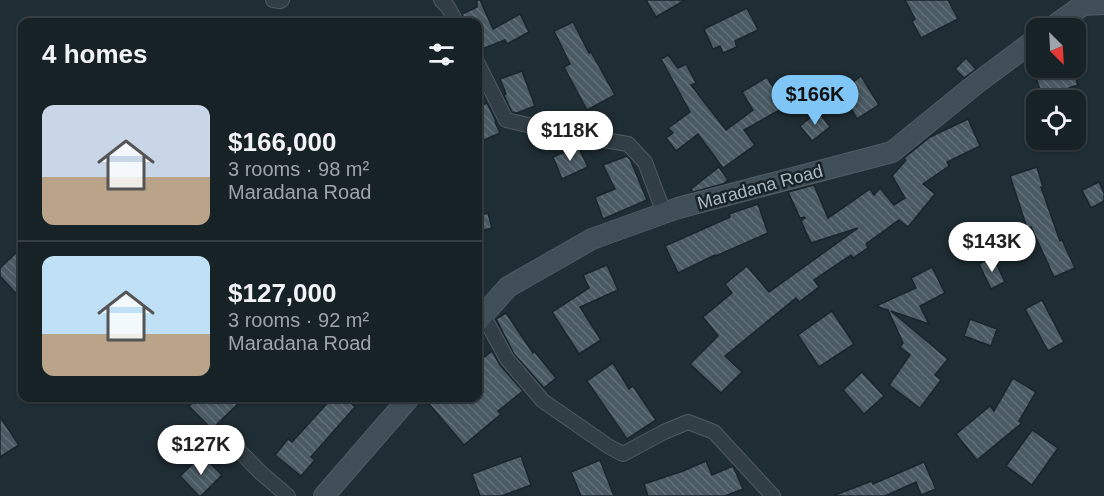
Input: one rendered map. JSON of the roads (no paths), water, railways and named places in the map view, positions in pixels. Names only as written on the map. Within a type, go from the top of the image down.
[{"type":"street","points":[[273,0],[282,0]]},
{"type":"street","points":[[441,0],[454,18]]},
{"type":"street","points":[[1063,18],[1083,2],[1104,4]]},
{"type":"street","name":"Maradana Road","points":[[482,317],[508,287],[591,239],[678,208],[892,152],[1026,46]]},
{"type":"street","points":[[482,72],[506,120],[628,144],[645,162],[664,213]]},
{"type":"street","points":[[482,322],[507,358],[543,401],[608,446],[623,454],[688,422],[714,432],[773,496]]},
{"type":"street","points":[[324,496],[406,402]]},
{"type":"street","points":[[223,434],[288,496]]}]
